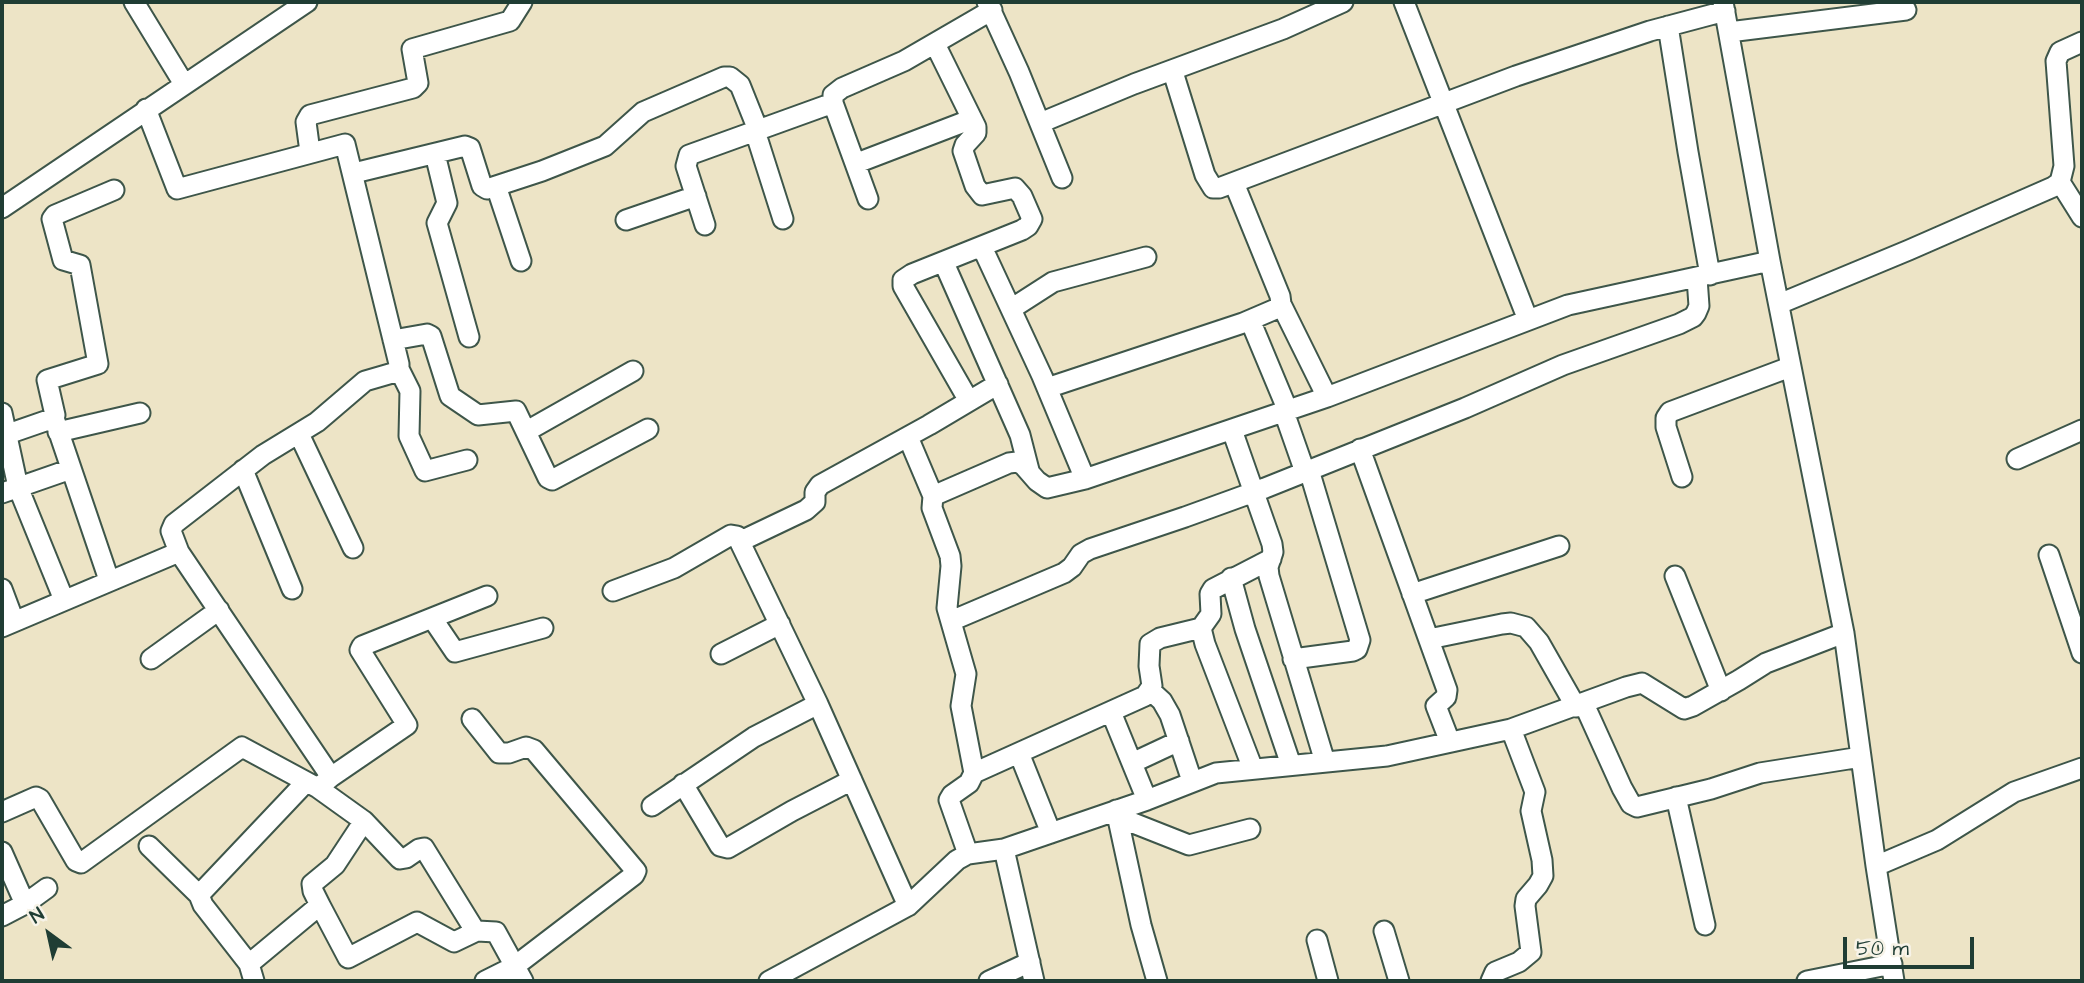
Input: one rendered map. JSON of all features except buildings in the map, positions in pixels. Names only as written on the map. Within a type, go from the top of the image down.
[{"type":"street","points":[[2,208],[307,2]]},
{"type":"street","points":[[310,152],[306,122],[310,115],[413,88],[418,83],[412,49],[510,21],[522,2]]},
{"type":"street","points":[[1040,123],[1134,84],[1283,29],[1343,2]]},
{"type":"street","points":[[1404,2],[1528,320]]},
{"type":"street","points":[[140,4],[184,84]]},
{"type":"street","points":[[868,199],[833,95],[842,88],[904,61],[935,44],[990,6],[1062,178]]},
{"type":"street","points":[[1172,72],[1209,184],[1213,188],[1219,188],[1516,76],[1724,6],[1790,367],[1844,634],[1893,973],[1807,981]]},
{"type":"street","points":[[1729,33],[1906,10]]},
{"type":"street","points":[[951,621],[1064,573],[1090,549],[1254,492],[1465,408],[1563,365],[1693,317],[1699,306],[1703,276],[1688,152],[1668,26]]},
{"type":"street","points":[[1779,304],[2053,187],[2060,181],[2064,166],[2056,61],[2060,52],[2082,42]]},
{"type":"street","points":[[935,44],[972,119],[976,133],[963,151],[975,186],[982,195],[1015,188],[1022,196],[1032,219],[1022,230],[912,274],[902,283],[969,401]]},
{"type":"street","points":[[354,173],[468,147],[483,188],[496,186],[605,146],[643,112],[724,77],[730,77],[740,85],[757,130],[783,219]]},
{"type":"street","points":[[705,225],[687,166],[689,155],[834,103]]},
{"type":"street","points":[[146,109],[177,188],[345,144],[399,369],[410,391],[408,431],[425,471],[467,460]]},
{"type":"street","points":[[857,163],[972,119]]},
{"type":"street","points":[[435,154],[447,203],[438,223],[470,337]]},
{"type":"street","points":[[2060,181],[2082,217]]},
{"type":"street","points":[[1234,183],[1281,303],[1327,397]]},
{"type":"street","points":[[496,186],[521,261]]},
{"type":"street","points":[[109,580],[56,425],[47,380],[95,366],[99,360],[80,265],[63,260],[53,216],[114,190]]},
{"type":"street","points":[[626,219],[696,197]]},
{"type":"street","points":[[982,247],[1047,388],[1085,479]]},
{"type":"street","points":[[1011,309],[1053,282],[1146,257]]},
{"type":"street","points":[[933,496],[1017,462],[1047,488],[1085,479],[1286,412],[1568,306],[1770,261]]},
{"type":"street","points":[[944,263],[1020,435],[1029,470]]},
{"type":"street","points":[[1047,388],[1250,320],[1273,310],[1281,303]]},
{"type":"street","points":[[1250,320],[1307,471],[1360,640],[1357,649],[1353,651],[1293,659]]},
{"type":"street","points":[[393,341],[427,334],[432,336],[450,396],[478,415],[516,411],[546,474],[552,480],[648,429]]},
{"type":"street","points":[[1682,477],[1666,427],[1666,418],[1670,412],[1790,367]]},
{"type":"street","points":[[318,783],[219,610],[179,552],[171,526],[269,451],[317,422],[365,381],[399,369]]},
{"type":"street","points":[[527,431],[633,371]]},
{"type":"street","points":[[741,541],[806,510],[815,502],[815,492],[820,485],[998,384]]},
{"type":"street","points":[[2,413],[10,490],[64,600]]},
{"type":"street","points":[[4,435],[140,413]]},
{"type":"street","points":[[1232,430],[1272,544],[1269,576],[1325,762]]},
{"type":"street","points":[[2017,459],[2082,430]]},
{"type":"street","points":[[299,434],[352,548]]},
{"type":"street","points":[[908,437],[933,496],[932,508],[950,556],[951,579],[946,601],[965,667],[966,680],[961,706],[974,774]]},
{"type":"street","points":[[1360,449],[1447,690],[1446,697],[1436,706],[1450,742]]},
{"type":"street","points":[[10,490],[71,469]]},
{"type":"street","points":[[243,470],[292,589]]},
{"type":"street","points":[[613,591],[685,562],[731,535],[737,536],[818,704],[908,906]]},
{"type":"street","points":[[1412,594],[1559,547]]},
{"type":"street","points":[[2,589],[8,624],[179,552]]},
{"type":"street","points":[[2049,555],[2082,653]]},
{"type":"street","points":[[1151,691],[1150,645],[1160,638],[1201,628],[1211,614],[1210,594],[1213,589],[1271,559]]},
{"type":"street","points":[[1675,576],[1721,691]]},
{"type":"street","points":[[1231,579],[1291,765]]},
{"type":"street","points":[[199,895],[318,783],[407,725],[360,648],[487,596]]},
{"type":"street","points":[[151,659],[219,610]]},
{"type":"street","points":[[432,618],[455,652],[543,628]]},
{"type":"street","points":[[1429,639],[1502,624],[1511,623],[1526,627],[1539,642],[1580,705],[1631,804],[1644,807],[1760,773],[1861,757]]},
{"type":"street","points":[[721,654],[780,624]]},
{"type":"street","points":[[1201,628],[1253,769]]},
{"type":"street","points":[[769,981],[908,906],[957,860],[968,854],[1003,849],[1117,814],[1216,773],[1387,755],[1450,742],[1511,729],[1642,683],[1684,709],[1721,691],[1766,663],[1844,634]]},
{"type":"street","points":[[968,854],[949,800],[969,783],[974,774],[1151,691]]},
{"type":"street","points":[[1151,691],[1167,708],[1192,781]]},
{"type":"street","points":[[652,806],[754,737],[818,704]]},
{"type":"street","points":[[1111,712],[1147,800]]},
{"type":"street","points":[[472,719],[499,753],[509,753],[526,747],[534,750],[636,871],[519,974],[485,981]]},
{"type":"street","points":[[1491,981],[1494,972],[1519,962],[1531,951],[1526,899],[1543,876],[1531,811],[1535,792],[1511,729]]},
{"type":"street","points":[[1132,763],[1179,741]]},
{"type":"street","points":[[2,812],[36,797],[40,799],[76,861],[81,863],[242,747],[318,783],[364,821],[400,859],[424,848],[477,932]]},
{"type":"street","points":[[1018,753],[1051,833]]},
{"type":"street","points":[[1876,866],[1937,840],[2014,792],[2082,768]]},
{"type":"street","points":[[683,784],[720,846],[728,848],[852,780]]},
{"type":"street","points":[[1676,797],[1705,925]]},
{"type":"street","points":[[1117,814],[1189,845],[1250,829]]},
{"type":"street","points":[[1117,814],[1141,925],[1157,981]]},
{"type":"street","points":[[364,821],[335,865],[312,884],[313,891],[348,958],[417,922],[454,942],[477,932],[496,932],[519,974]]},
{"type":"street","points":[[149,846],[199,895],[202,905],[251,973],[320,905]]},
{"type":"street","points":[[989,981],[1032,972],[1003,849]]},
{"type":"street","points":[[2,852],[25,904]]},
{"type":"street","points":[[2,916],[47,888]]},
{"type":"street","points":[[1384,931],[1399,981]]},
{"type":"street","points":[[1317,940],[1328,981]]}]
